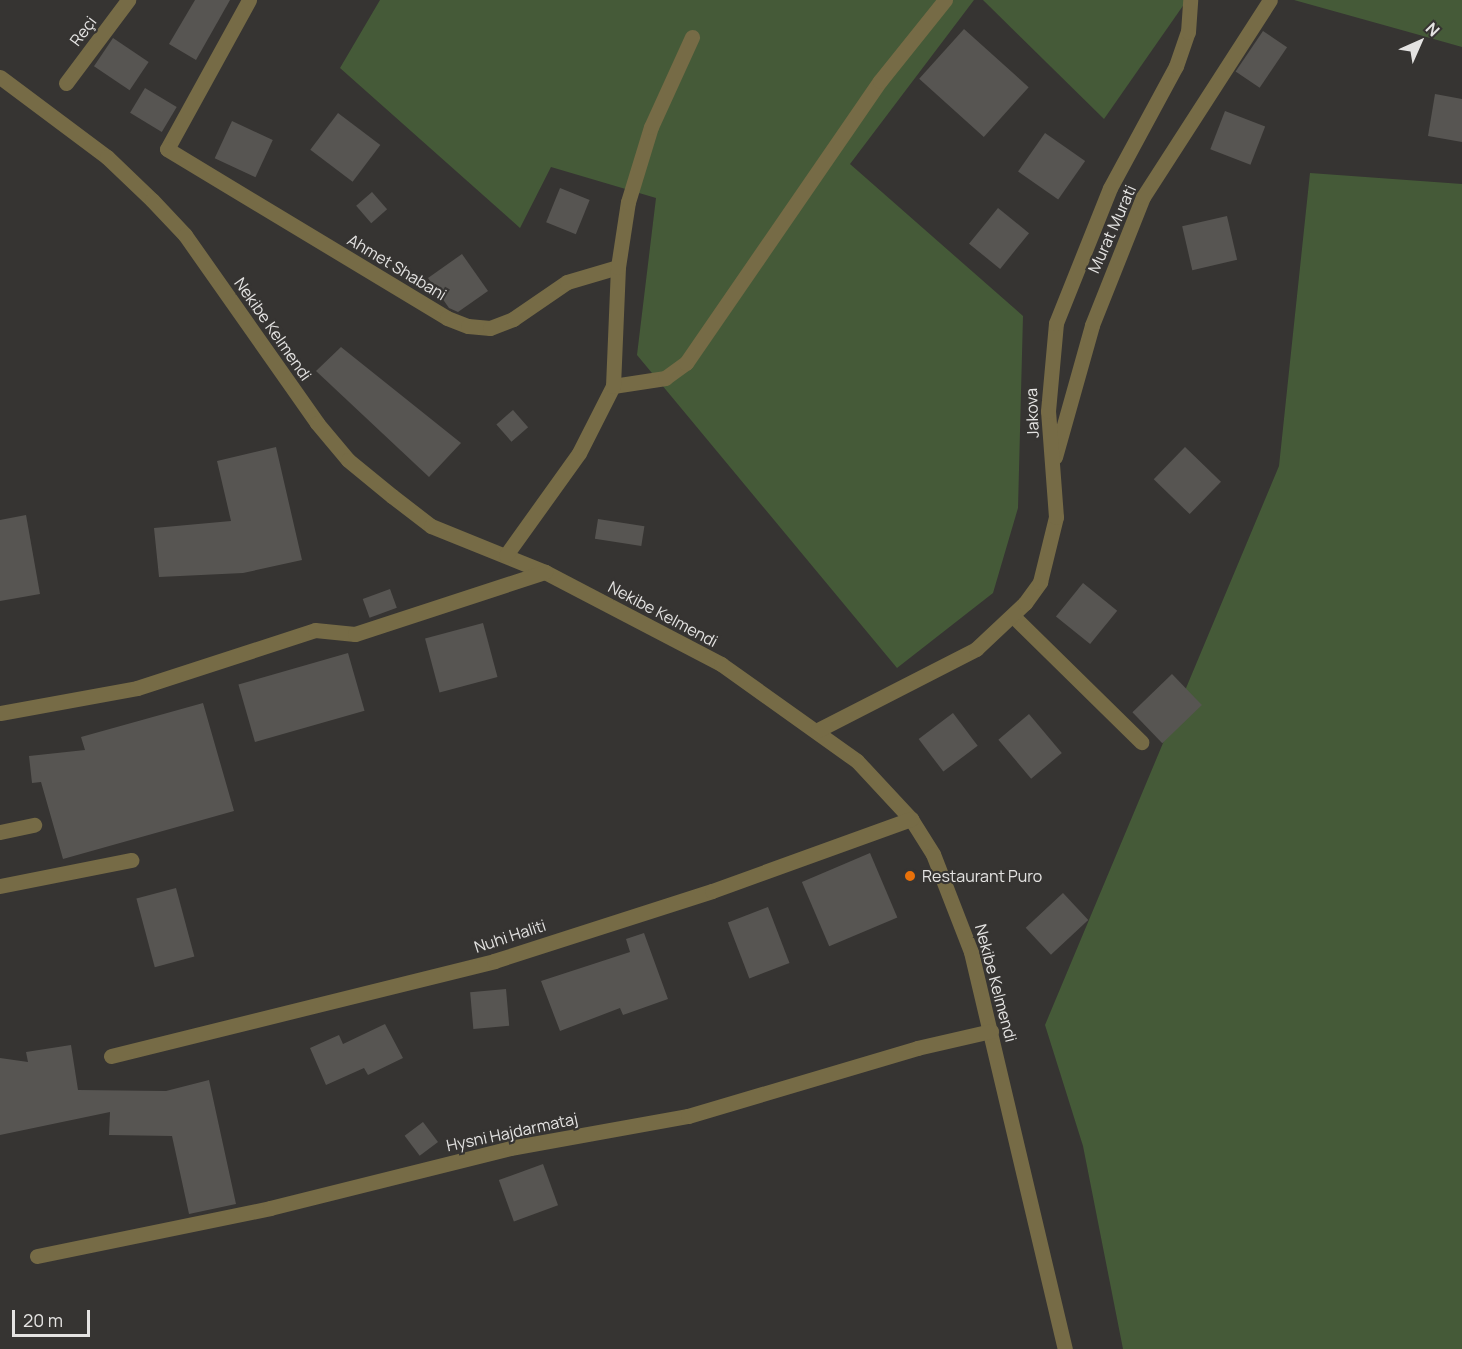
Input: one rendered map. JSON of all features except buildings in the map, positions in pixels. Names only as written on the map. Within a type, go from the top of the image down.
[{"type":"street","name":"Reçi","points":[[66,83],[128,0]]},
{"type":"street","name":"Ahmet Shabani","points":[[249,0],[167,149],[447,318],[468,326],[490,328],[513,319],[567,282],[618,267]]},
{"type":"street","points":[[613,386],[665,378],[686,363],[880,81],[945,0]]},
{"type":"street","name":"Jakova","points":[[818,730],[943,670],[976,649],[1012,616],[1040,582],[1051,549],[1056,517],[1048,382],[1056,323],[1110,188],[1176,66],[1188,32],[1190,0]]},
{"type":"street","name":"Murat Murati","points":[[1053,464],[1092,325],[1143,197],[1270,0]]},
{"type":"street","points":[[506,555],[579,453],[613,386],[618,267],[628,202],[651,127],[692,37]]},
{"type":"street","name":"Nekibe Kelmendi","points":[[0,77],[107,157],[185,235],[287,381],[348,460],[431,526],[545,572],[721,664],[818,730],[857,761],[911,819],[951,896],[991,1032],[1065,1349]]},
{"type":"street","points":[[0,713],[137,688],[315,630],[355,634],[545,572]]},
{"type":"street","points":[[1012,616],[1141,742]]},
{"type":"street","name":"Nuhi Haliti","points":[[111,1056],[494,962],[712,891],[911,819]]},
{"type":"street","points":[[0,832],[34,825]]},
{"type":"street","points":[[0,886],[131,860]]},
{"type":"street","name":"Hysni Hajdarmataj","points":[[38,1256],[270,1208],[510,1148],[688,1116],[917,1048],[991,1032]]},
{"type":"green space","points":[[380,0],[974,0],[850,164],[1023,316],[1018,508],[993,593],[897,668],[637,355],[656,198],[551,167],[520,228],[340,68]]},
{"type":"green space","points":[[983,0],[1187,0],[1104,119]]},
{"type":"green space","points":[[1294,0],[1462,0],[1462,47],[1423,36]]},
{"type":"green space","points":[[1310,173],[1462,184],[1462,1349],[1123,1349],[1083,1146],[1045,1025],[1279,466]]},
{"type":"place","name":"Restaurant Puro","points":[[910,876]]}]
